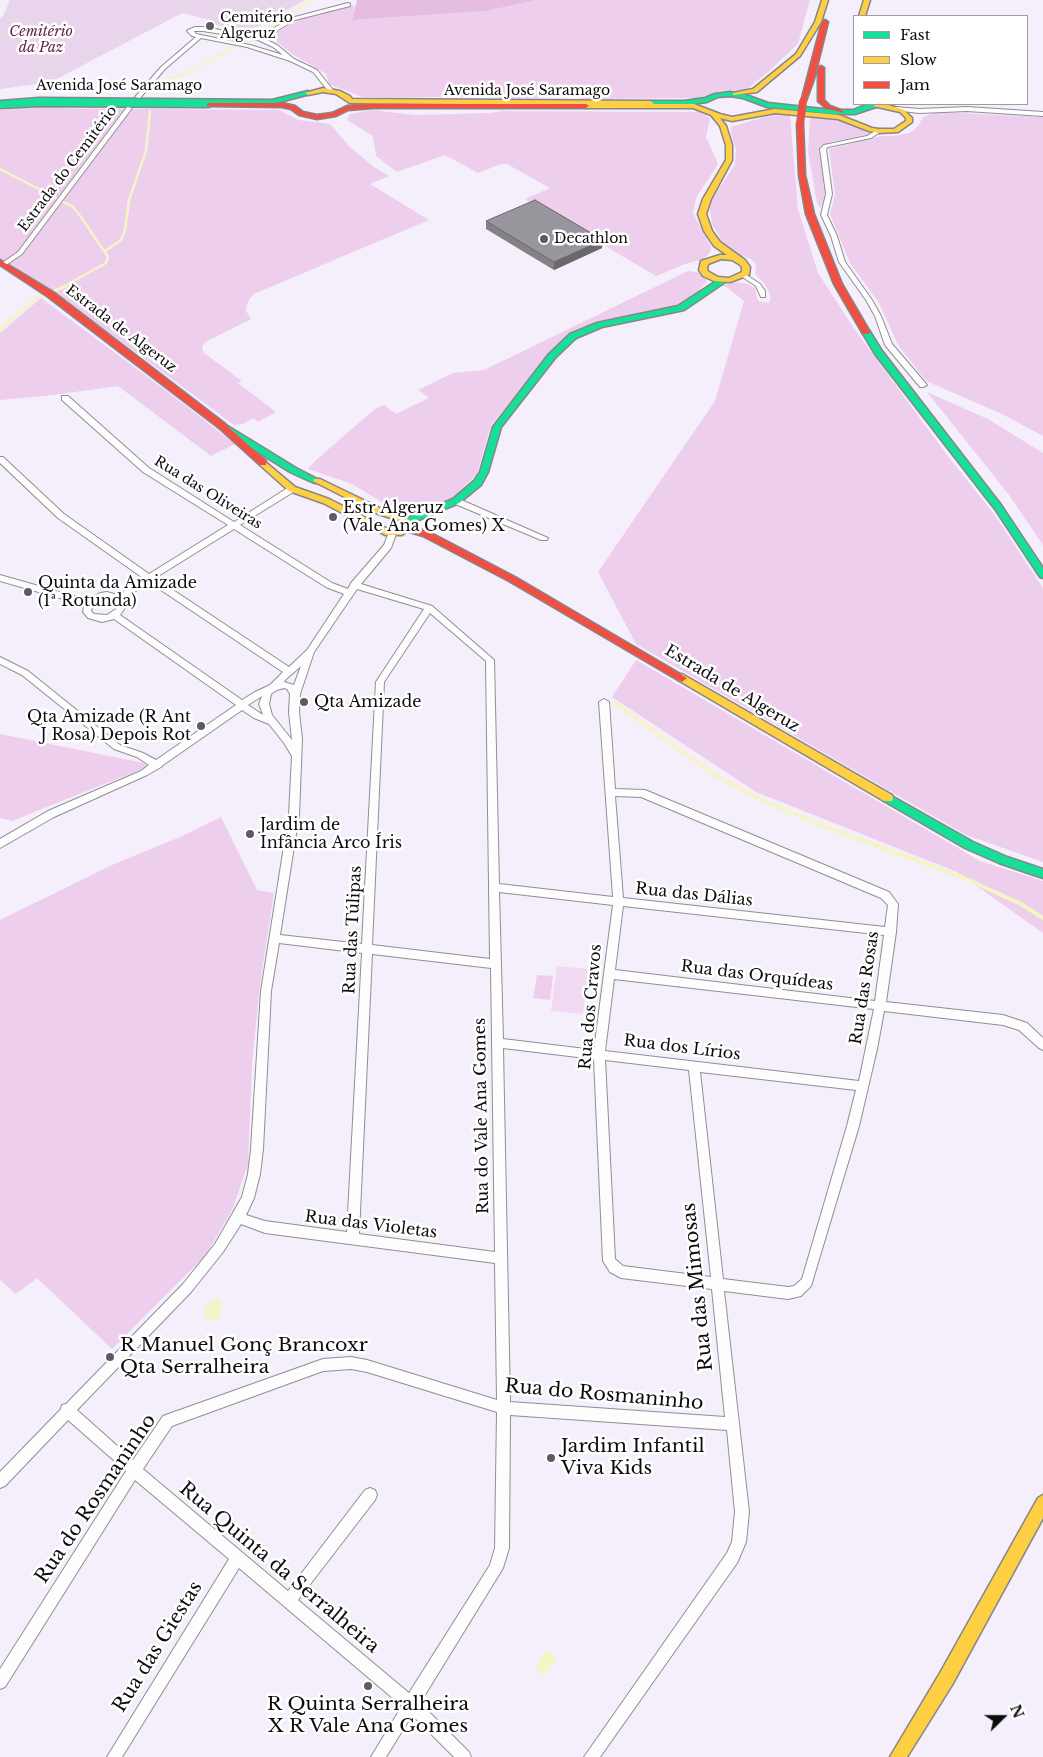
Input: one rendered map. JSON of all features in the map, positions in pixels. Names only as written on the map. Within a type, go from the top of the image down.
[{"type":"main road","points":[[825,0],[806,76],[800,124],[802,175],[810,214],[822,247],[838,284],[878,352],[998,507],[1043,575]]},
{"type":"main road","points":[[709,108],[717,95],[755,91],[788,63],[804,46],[821,22],[833,0]]},
{"type":"main road","points":[[862,15],[867,0]]},
{"type":"main road","points":[[723,126],[737,119],[767,112],[856,118],[879,106],[909,118],[907,126],[880,131],[856,118],[824,104],[820,98],[821,22]]},
{"type":"main road","name":"Avenida José Saramago","points":[[0,104],[39,100],[295,102],[314,91],[331,91],[344,94],[349,105]]},
{"type":"main road","points":[[735,94],[748,97],[756,102],[841,112]]},
{"type":"main road","name":"Avenida José Saramago","points":[[295,102],[301,114],[317,117],[334,115],[349,105],[684,103],[709,108]]},
{"type":"main road","points":[[754,115],[759,109],[756,102]]},
{"type":"main road","points":[[709,108],[737,119]]},
{"type":"main road","points":[[393,517],[382,524],[388,533],[399,533],[406,525],[456,501],[478,483],[484,472],[497,427],[566,341],[580,332],[600,324],[681,308],[692,303],[710,283],[735,279],[744,275],[746,267],[716,244],[708,231],[702,214],[707,199],[729,160],[728,145],[723,126],[709,108]]},
{"type":"main road","points":[[716,244],[716,258]]},
{"type":"main road","points":[[710,283],[703,266],[707,261],[716,258],[738,260]]},
{"type":"main road","name":"Estrada de Algeruz","points":[[2,263],[48,293],[221,425],[295,489],[326,500],[366,523],[388,533]]},
{"type":"main road","name":"Estrada de Algeruz","points":[[221,425],[293,470],[393,517],[400,518],[406,525],[512,579],[968,845],[1043,874]]},
{"type":"main road","points":[[295,489],[310,488],[313,482],[310,478]]},
{"type":"main road","points":[[898,1757],[946,1679],[1043,1503]]},
{"type":"street","points":[[259,39],[271,35],[276,29],[293,19],[348,6]]},
{"type":"street","points":[[220,32],[226,27]]},
{"type":"street","points":[[275,46],[259,39],[199,28],[190,31],[191,34],[232,43],[292,60],[312,69],[331,91]]},
{"type":"street","points":[[271,35],[271,41],[275,46],[292,60]]},
{"type":"street","name":"Estrada do Cemitério","points":[[138,97],[163,68],[200,36]]},
{"type":"street","points":[[232,43],[240,36]]},
{"type":"street","points":[[314,91],[321,80]]},
{"type":"street","points":[[879,106],[919,111],[967,108],[1043,114]]},
{"type":"street","name":"Estrada do Cemitério","points":[[2,263],[20,253],[129,108]]},
{"type":"street","points":[[909,118],[919,111]]},
{"type":"street","points":[[880,131],[869,137],[826,146],[823,149],[828,194],[824,215],[834,236],[842,262],[869,300],[878,316],[889,345],[923,385]]},
{"type":"street","points":[[744,275],[758,284],[763,296]]},
{"type":"street","name":"Rua das Oliveiras","points":[[65,398],[146,470],[329,585],[352,589]]},
{"type":"street","points":[[0,459],[54,511],[149,578],[289,671]]},
{"type":"street","points":[[119,598],[233,525],[295,489]]},
{"type":"street","points":[[456,501],[544,538]]},
{"type":"street","points":[[0,1481],[67,1410],[188,1288],[219,1248],[248,1198],[254,1174],[266,991],[294,815],[297,739],[294,712],[295,694],[310,652],[352,589],[388,546],[388,533]]},
{"type":"street","points":[[0,578],[89,603]]},
{"type":"street","name":"Rua do Vale Ana Gomes","points":[[352,589],[429,608],[490,660],[504,1408],[504,1535],[496,1568],[378,1757]]},
{"type":"street","points":[[100,596],[119,598],[122,606],[116,615],[102,619],[91,616],[87,612],[89,603],[100,596]]},
{"type":"street","name":"Rua das Túlipas","points":[[353,1238],[380,682],[429,608]]},
{"type":"street","points":[[116,615],[257,716],[279,723],[289,720],[294,712]]},
{"type":"street","points":[[295,754],[265,711],[264,704],[268,693],[310,652]]},
{"type":"street","points":[[0,660],[25,673],[117,747],[140,754],[158,765]]},
{"type":"street","points":[[0,844],[51,814],[136,777],[158,765],[258,694],[273,688],[290,686],[295,694]]},
{"type":"street","name":"Rua dos Cravos","points":[[604,702],[612,792],[618,902],[599,1055],[609,1261],[614,1268],[621,1272],[718,1285]]},
{"type":"street","name":"Rua das Rosas","points":[[612,792],[642,793],[884,895],[893,904],[891,932],[879,1007],[863,1086],[836,1186],[807,1282],[797,1292],[788,1293],[718,1285]]},
{"type":"street","name":"Rua das Dálias","points":[[495,888],[891,932]]},
{"type":"street","points":[[274,938],[496,964]]},
{"type":"street","name":"Rua das Orquídeas","points":[[609,974],[1014,1023],[1030,1032],[1043,1045]]},
{"type":"street","name":"Rua dos Lírios","points":[[497,1043],[863,1086]]},
{"type":"street","name":"Rua das Mimosas","points":[[591,1757],[732,1558],[739,1542],[742,1512],[694,1066]]},
{"type":"street","name":"Rua das Violetas","points":[[238,1218],[265,1227],[501,1258]]},
{"type":"street","name":"Rua do Rosmaninho","points":[[0,1682],[134,1470],[168,1421],[323,1365],[351,1363],[367,1366],[504,1408],[732,1424]]},
{"type":"street","name":"Rua Quinta da Serralheira","points":[[67,1410],[134,1470],[412,1705],[464,1757]]},
{"type":"street","points":[[289,1601],[370,1496]]},
{"type":"street","name":"Rua das Giestas","points":[[114,1757],[237,1558]]},
{"type":"shaded area","points":[[357,0],[537,0],[486,11],[352,20]]},
{"type":"shaded area","points":[[537,0],[810,0],[798,44],[768,72],[746,90],[720,91],[698,98],[583,99],[566,95],[534,98],[497,98],[481,95],[471,97],[362,97],[329,84],[326,74],[292,54],[277,42],[276,37],[279,31],[299,20],[355,5],[352,20],[485,11]]},
{"type":"shaded area","points":[[21,108],[279,110],[299,120],[330,124],[350,147],[374,167],[389,176],[370,184],[429,220],[256,293],[247,304],[246,311],[251,319],[205,342],[202,347],[204,353],[242,381],[238,383],[276,412],[258,422],[253,418],[243,424],[234,425],[54,292],[0,263],[0,110]]},
{"type":"shaded area","points":[[372,110],[415,115],[503,111],[699,112],[710,118],[706,137],[718,164],[696,198],[693,213],[711,247],[711,251],[704,259],[685,264],[656,276],[525,199],[550,188],[507,164],[501,164],[478,173],[445,155],[397,172],[376,156],[373,136],[347,120],[350,114]]},
{"type":"shaded area","points":[[936,112],[1043,117],[1043,436],[1002,414],[926,381],[898,345],[879,303],[850,263],[830,214],[835,195],[829,149],[881,136],[910,133],[918,126],[923,117]]},
{"type":"shaded area","points":[[774,114],[790,115],[798,209],[818,273],[855,330],[947,455],[994,514],[1043,588],[1043,862],[966,835],[636,644],[598,572],[715,401],[744,301],[728,288],[721,285],[737,282],[748,284],[755,288],[758,301],[769,303],[771,297],[765,284],[755,274],[756,265],[751,259],[737,254],[723,243],[712,224],[709,205],[735,164],[736,149],[731,134],[731,127]]},
{"type":"shaded area","points":[[810,117],[843,121],[871,134],[820,146],[825,198],[820,208],[817,203],[808,152]]},
{"type":"shaded area","points":[[688,271],[703,273],[707,280],[696,294],[679,305],[584,326],[573,331],[561,341],[491,425],[477,474],[451,500],[412,514],[390,507],[352,484],[308,469],[375,409],[384,405],[396,414],[429,398],[418,390],[453,373],[484,370]]},
{"type":"shaded area","points":[[41,298],[235,444],[211,456],[118,386],[0,400],[0,333]]},
{"type":"shaded area","points":[[927,392],[988,419],[1043,453],[1043,545],[1009,495]]},
{"type":"shaded area","points":[[636,660],[980,861],[1043,881],[1043,933],[957,872],[756,792],[612,697]]},
{"type":"shaded area","points":[[0,734],[144,763],[147,767],[12,821],[0,818]]},
{"type":"shaded area","points":[[221,817],[257,890],[274,893],[260,984],[252,1064],[248,1164],[233,1208],[206,1255],[112,1349],[37,1278],[16,1294],[0,1280],[0,920],[112,865],[180,837]]},
{"type":"shaded area","points":[[557,966],[588,969],[583,1014],[551,1011]]},
{"type":"shaded area","points":[[537,975],[553,976],[550,1000],[533,998]]},
{"type":"shaded area","points":[[216,1298],[222,1300],[220,1317],[209,1321],[205,1317],[204,1310]]},
{"type":"shaded area","points":[[548,1649],[557,1659],[544,1676],[535,1667]]},
{"type":"green space","name":"Cemitério da Paz","points":[[10,0],[305,0],[250,31],[205,23],[210,20],[182,13],[51,82],[0,89],[0,18],[3,16]]},
{"type":"building","name":"Decathlon","points":[[535,200],[603,240],[554,262],[486,221]]},
{"type":"waterway","points":[[257,36],[312,0]]},
{"type":"waterway","points":[[242,43],[250,39]]},
{"type":"waterway","points":[[154,95],[168,79],[189,72],[236,46]]},
{"type":"waterway","points":[[105,251],[121,240],[125,230],[129,200],[146,151],[150,111]]},
{"type":"waterway","points":[[0,169],[56,198]]},
{"type":"waterway","points":[[63,202],[72,206],[81,217],[108,257],[106,263],[63,287]]},
{"type":"waterway","points":[[0,329],[37,298],[66,286]]},
{"type":"waterway","points":[[615,703],[716,776],[762,800],[828,828],[962,877],[1021,904],[1043,918]]},
{"type":"traffic: fast","points":[[0,103],[39,100],[272,102],[308,93]]},
{"type":"traffic: fast","points":[[651,103],[684,103],[707,100],[717,95],[730,94],[744,96],[767,105],[832,112],[855,112],[868,106],[876,106]]},
{"type":"traffic: fast","points":[[0,106],[38,104],[209,105]]},
{"type":"traffic: fast","points":[[406,522],[456,501],[478,483],[484,472],[497,427],[552,356],[573,336],[600,325],[681,308],[724,280]]},
{"type":"traffic: fast","points":[[866,332],[878,352],[998,507],[1043,575]]},
{"type":"traffic: fast","points":[[221,425],[293,470],[317,481]]},
{"type":"traffic: fast","points":[[888,798],[969,845],[1003,860],[1043,874]]},
{"type":"traffic: slow","points":[[735,94],[755,91],[798,55],[818,22],[825,0]]},
{"type":"traffic: slow","points":[[862,15],[867,0]]},
{"type":"traffic: slow","points":[[308,93],[323,90],[338,92],[348,97],[350,101],[651,103]]},
{"type":"traffic: slow","points":[[586,106],[694,106],[718,116],[732,119],[775,111],[839,117],[871,130],[879,131],[896,131],[909,122],[909,118],[902,111],[885,106],[876,106]]},
{"type":"traffic: slow","points":[[714,115],[723,126],[729,145],[729,160],[707,199],[702,214],[708,231],[717,244],[738,260]]},
{"type":"traffic: slow","points":[[720,257],[734,258],[742,262],[746,267],[746,273],[730,280],[717,279],[706,274],[703,270],[704,263],[720,257]]},
{"type":"traffic: slow","points":[[263,463],[292,489],[326,501],[388,533],[399,533],[406,528],[407,523],[403,519],[381,512],[317,481]]},
{"type":"traffic: slow","points":[[682,678],[888,798]]},
{"type":"traffic: slow","points":[[898,1757],[946,1679],[1043,1503]]},
{"type":"traffic: jam","points":[[803,101],[811,79],[825,22]]},
{"type":"traffic: jam","points":[[821,68],[821,101],[828,107],[841,112]]},
{"type":"traffic: jam","points":[[800,124],[803,101]]},
{"type":"traffic: jam","points":[[209,105],[282,105],[293,107],[301,114],[317,117],[334,115],[347,108],[373,106],[586,106]]},
{"type":"traffic: jam","points":[[800,124],[802,175],[810,214],[838,284],[866,332]]},
{"type":"traffic: jam","points":[[0,262],[50,294],[221,425],[263,463]]},
{"type":"traffic: jam","points":[[406,528],[426,534],[512,579],[682,678]]},
{"type":"place","name":"Cemitério Algeruz","points":[[210,26]]},
{"type":"place","name":"Decathlon","points":[[544,239]]},
{"type":"place","name":"Estr Algeruz (Vale Ana Gomes) X","points":[[333,517]]},
{"type":"place","name":"Quinta da Amizade (1ª Rotunda)","points":[[28,592]]},
{"type":"place","name":"Qta Amizade","points":[[304,702]]},
{"type":"place","name":"Qta Amizade (R Ant J Rosa) Depois Rot","points":[[201,726]]},
{"type":"place","name":"Jardim de Infância Arco Íris","points":[[250,834]]},
{"type":"place","name":"R Manuel Gonç Brancoxr Qta Serralheira","points":[[110,1357]]},
{"type":"place","name":"Jardim Infantil Viva Kids","points":[[551,1458]]},
{"type":"place","name":"R Quinta Serralheira X R Vale Ana Gomes","points":[[368,1686]]}]
